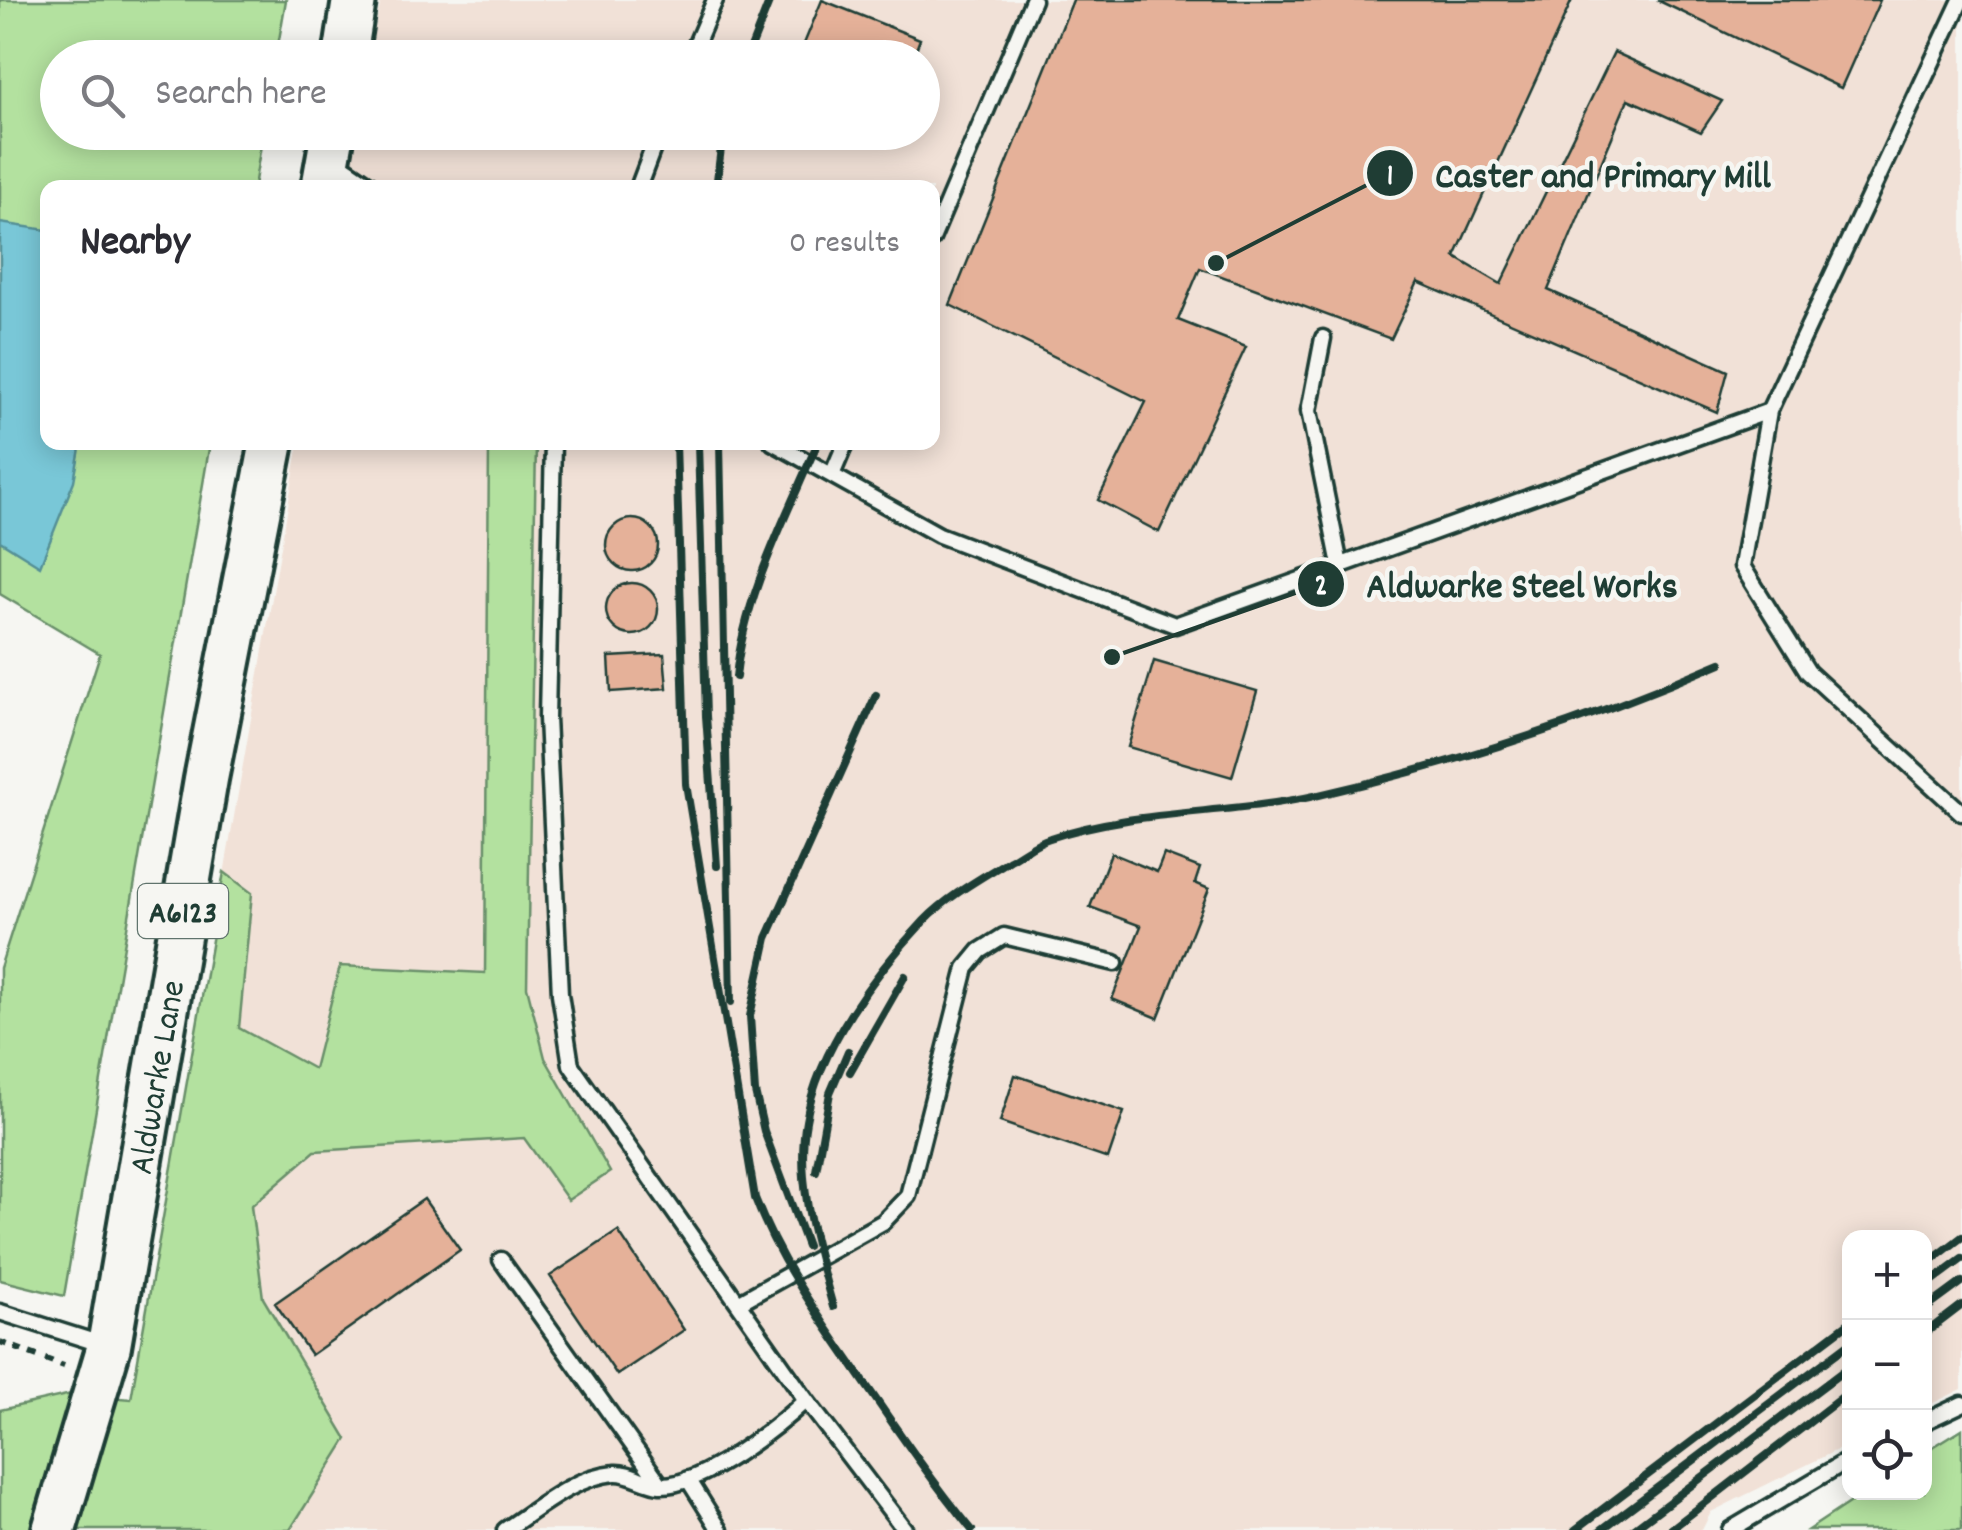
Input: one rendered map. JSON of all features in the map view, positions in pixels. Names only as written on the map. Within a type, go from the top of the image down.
[{"type":"main road","points":[[348,40],[354,0]]},
{"type":"main road","name":"Aldwarke Lane","points":[[54,1530],[105,1363],[206,779],[270,450]]},
{"type":"lane","points":[[698,40],[715,0]]},
{"type":"lane","points":[[940,220],[1033,0]]},
{"type":"lane","points":[[1961,0],[1769,411],[1742,566],[1808,672],[1962,813]]},
{"type":"lane","points":[[641,180],[652,150]]},
{"type":"lane","points":[[328,159],[362,180]]},
{"type":"lane","points":[[1324,338],[1308,411],[1340,565]]},
{"type":"lane","points":[[787,450],[939,534],[1175,625],[1769,411]]},
{"type":"lane","points":[[553,450],[547,718],[560,994],[572,1065],[806,1400],[905,1530]]},
{"type":"lane","points":[[832,475],[843,450]]},
{"type":"lane","points":[[738,1303],[882,1222],[908,1196],[966,968],[980,951],[1004,936],[1115,963]]},
{"type":"lane","points":[[501,1260],[661,1485]]},
{"type":"lane","points":[[0,1312],[105,1363]]},
{"type":"lane","points":[[505,1530],[565,1491],[616,1472],[661,1485],[688,1479],[773,1431],[806,1400]]},
{"type":"lane","points":[[1932,1418],[1962,1404]]},
{"type":"lane","points":[[1730,1530],[1842,1465]]},
{"type":"lane","points":[[688,1479],[720,1530]]},
{"type":"path","points":[[0,1342],[105,1363]]},
{"type":"shaded area","points":[[381,0],[1962,0],[1962,1389],[1932,1404],[1932,1230],[1842,1230],[1842,1447],[1711,1512],[1702,1530],[219,1530],[161,1236],[298,450],[940,450],[940,180],[344,180],[350,150],[940,150],[940,40],[373,40]]},
{"type":"green space","points":[[0,0],[286,0],[279,40],[40,40],[40,150],[260,150],[255,180],[40,180],[40,450],[209,450],[64,1296],[0,1280],[0,968],[100,654],[0,594]]},
{"type":"green space","points":[[489,450],[536,450],[527,987],[545,1058],[610,1172],[568,1200],[524,1138],[315,1151],[251,1206],[263,1298],[347,1439],[290,1530],[0,1530],[0,1410],[71,1394],[131,1399],[224,872],[252,893],[239,1028],[314,1069],[340,966],[485,973]]},
{"type":"green space","points":[[1962,1429],[1962,1530],[1808,1530],[1853,1500],[1932,1500],[1932,1448]]},
{"type":"water","points":[[0,223],[40,229],[40,450],[80,450],[74,481],[40,566],[0,541]]},
{"type":"building","points":[[822,0],[920,39],[920,40],[806,40]]},
{"type":"building","points":[[1073,0],[1572,0],[1455,257],[1501,284],[1614,52],[1722,101],[1701,132],[1628,99],[1548,290],[1728,371],[1717,412],[1418,282],[1391,339],[1200,268],[1178,320],[1246,347],[1159,532],[1098,500],[1146,402],[950,305]]},
{"type":"building","points":[[1657,0],[1880,0],[1841,88]]},
{"type":"building","points":[[632,519],[650,527],[658,545],[650,563],[632,571],[614,563],[606,545],[614,527]]},
{"type":"building","points":[[632,583],[650,591],[658,609],[650,627],[632,635],[614,627],[606,609],[614,591]]},
{"type":"building","points":[[664,654],[667,688],[611,692],[609,657]]},
{"type":"building","points":[[1154,661],[1257,691],[1232,777],[1128,747]]},
{"type":"building","points":[[1111,853],[1157,872],[1164,854],[1200,868],[1195,883],[1209,889],[1158,1018],[1112,999],[1141,926],[1090,907]]},
{"type":"building","points":[[1015,1075],[1124,1112],[1108,1159],[1000,1122]]},
{"type":"building","points":[[424,1199],[460,1250],[311,1355],[275,1303]]},
{"type":"building","points":[[618,1231],[684,1330],[617,1375],[550,1276]]},
{"type":"railway","points":[[754,40],[770,0]]},
{"type":"railway","points":[[717,180],[721,150]]},
{"type":"railway","points":[[676,450],[686,784],[755,1198],[775,1244],[813,1307],[972,1530]]},
{"type":"railway","points":[[698,450],[706,716],[717,866]]},
{"type":"railway","points":[[720,450],[731,1002]]},
{"type":"railway","points":[[736,677],[757,587],[814,450]]},
{"type":"railway","points":[[833,1307],[805,1191],[803,1144],[813,1094],[836,1040],[868,988],[924,921],[954,895],[1050,838],[1116,822],[1286,801],[1371,782],[1573,721],[1721,663]]},
{"type":"railway","points":[[807,1246],[764,1131],[755,1092],[750,1016],[767,938],[876,695]]},
{"type":"railway","points":[[850,1072],[905,976]]},
{"type":"railway","points":[[816,1171],[830,1093],[848,1051]]},
{"type":"railway","points":[[1932,1260],[1962,1237]]},
{"type":"railway","points":[[1932,1281],[1962,1259]]},
{"type":"railway","points":[[1932,1304],[1962,1282]]},
{"type":"railway","points":[[1932,1328],[1962,1305]]},
{"type":"railway","points":[[1575,1530],[1842,1328]]},
{"type":"railway","points":[[1601,1530],[1842,1349]]},
{"type":"railway","points":[[1632,1530],[1842,1372]]},
{"type":"railway","points":[[1670,1530],[1842,1397]]},
{"type":"place","name":"Caster and Primary Mill","points":[[1216,263]]},
{"type":"place","name":"Aldwarke Steel Works","points":[[1112,657]]}]
